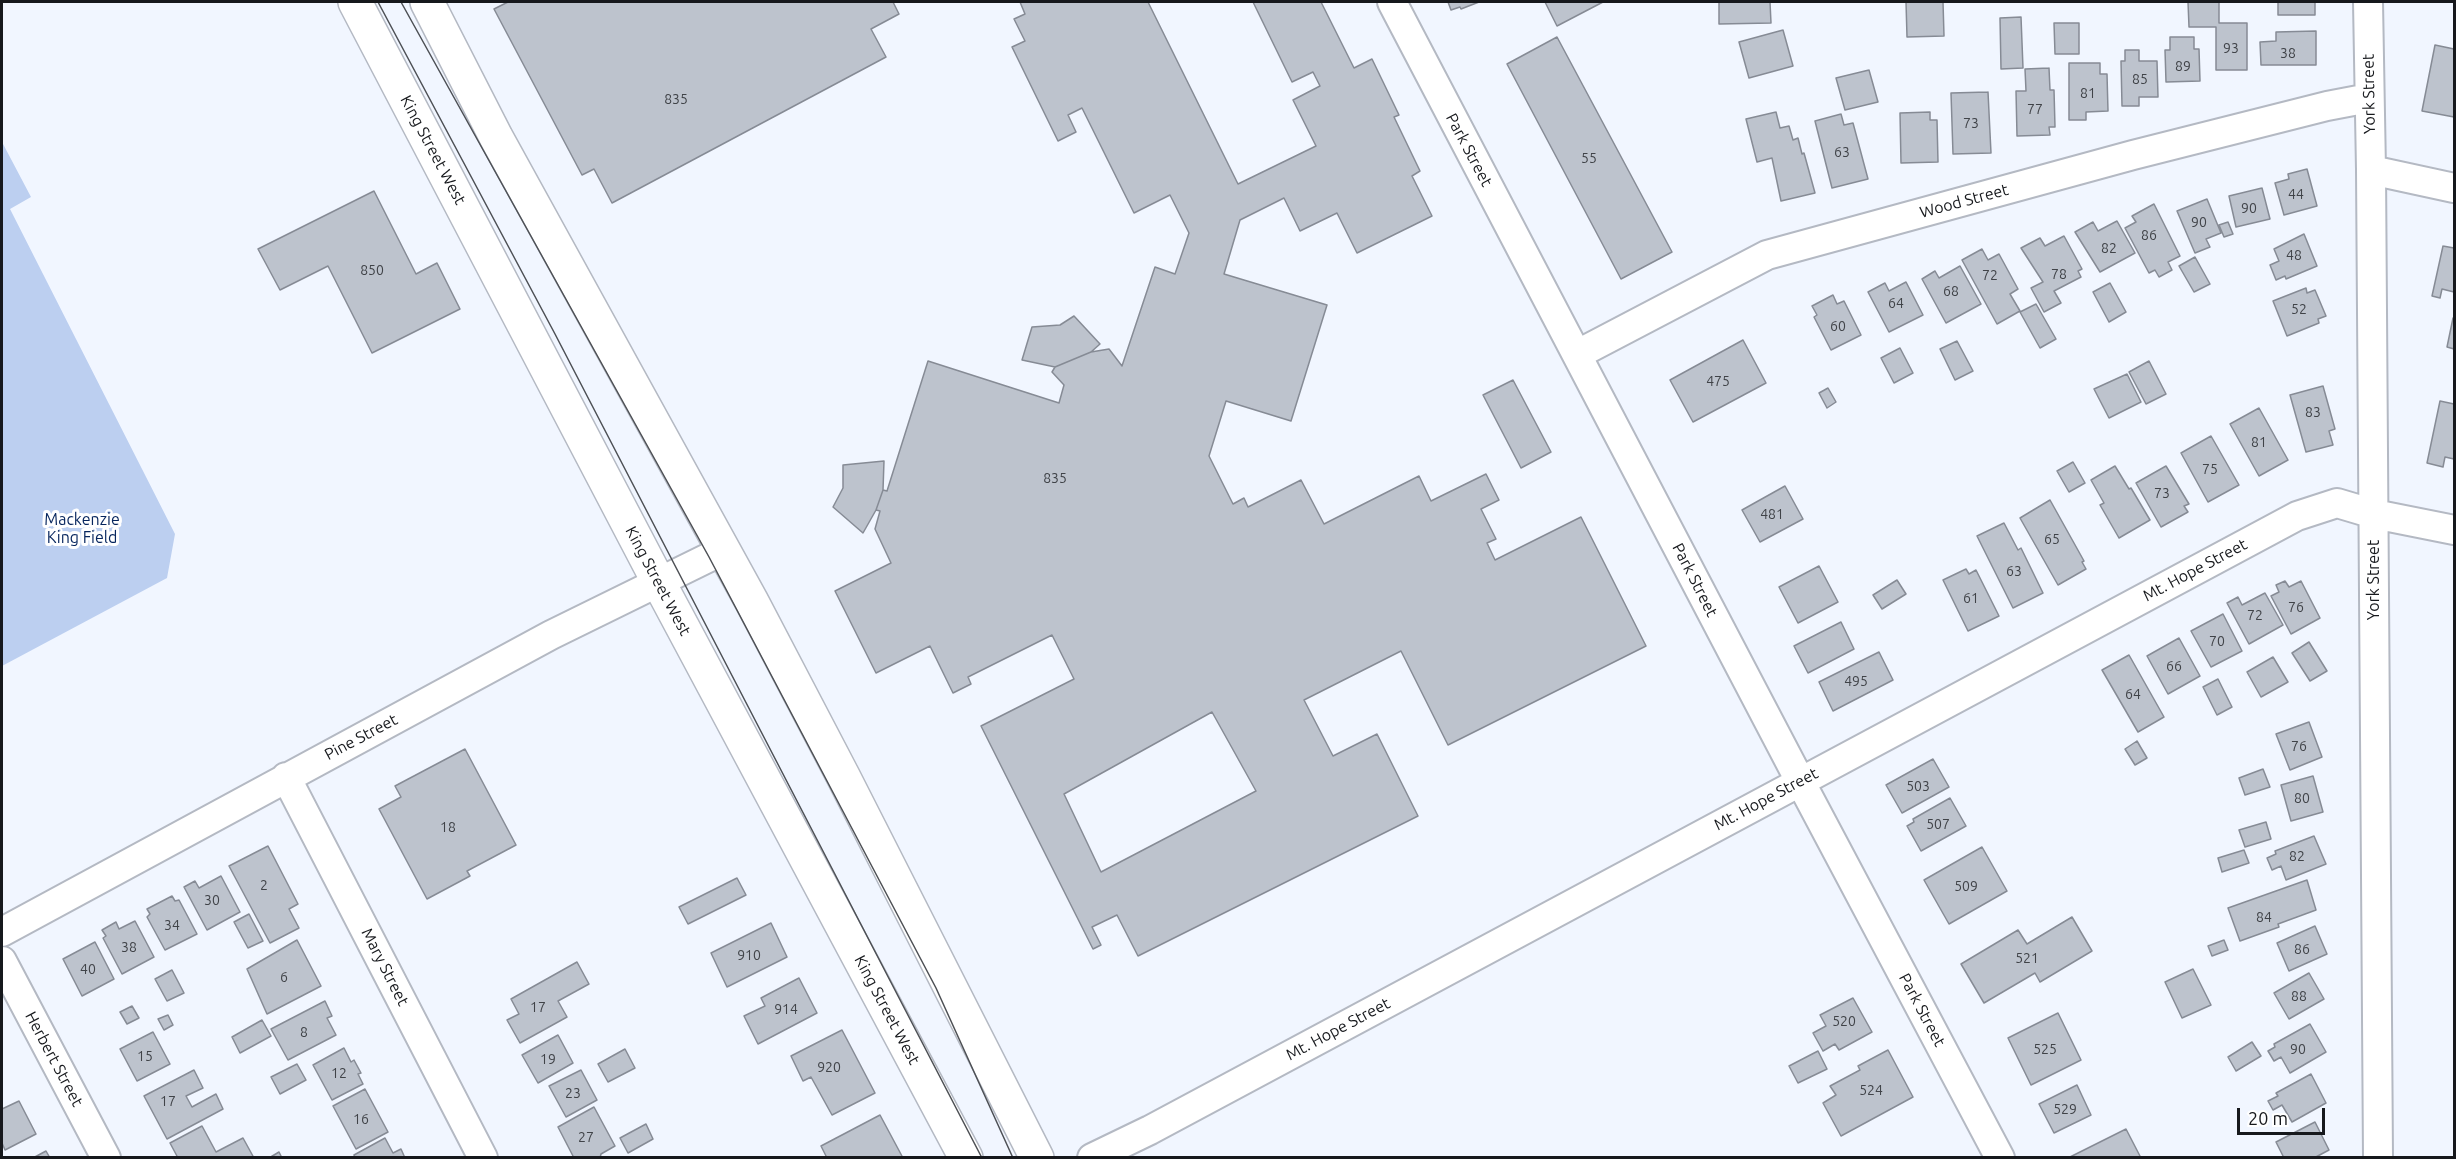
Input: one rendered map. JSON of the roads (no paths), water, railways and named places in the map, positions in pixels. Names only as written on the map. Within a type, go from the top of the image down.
[{"type":"main road","name":"King Street West","points":[[355,2],[657,581],[966,1158]]},
{"type":"main road","points":[[427,2],[496,137],[724,550],[843,776],[1036,1158]]},
{"type":"street","name":"Park Street","points":[[1392,2],[2000,1158]]},
{"type":"street","name":"York Street","points":[[2368,2],[2378,1158]]},
{"type":"street","name":"Wood Street","points":[[1578,354],[1767,255],[2133,155],[2327,105],[2369,98]]},
{"type":"street","points":[[2371,170],[2454,188]]},
{"type":"street","name":"Mt. Hope Street","points":[[1092,1158],[1150,1130],[2297,516],[2337,503],[2374,514],[2454,530]]},
{"type":"street","name":"Pine Street","points":[[2,932],[551,635],[724,550]]},
{"type":"street","name":"Mary Street","points":[[286,777],[483,1158]]},
{"type":"street","name":"Herbert Street","points":[[2,961],[106,1158]]},
{"type":"tram line","points":[[378,2],[555,334],[982,1158]]},
{"type":"tram line","points":[[401,2],[709,557],[936,988],[1013,1158]]},
{"type":"park label","name":"Mackenzie King Field","points":[[82,529]]}]
